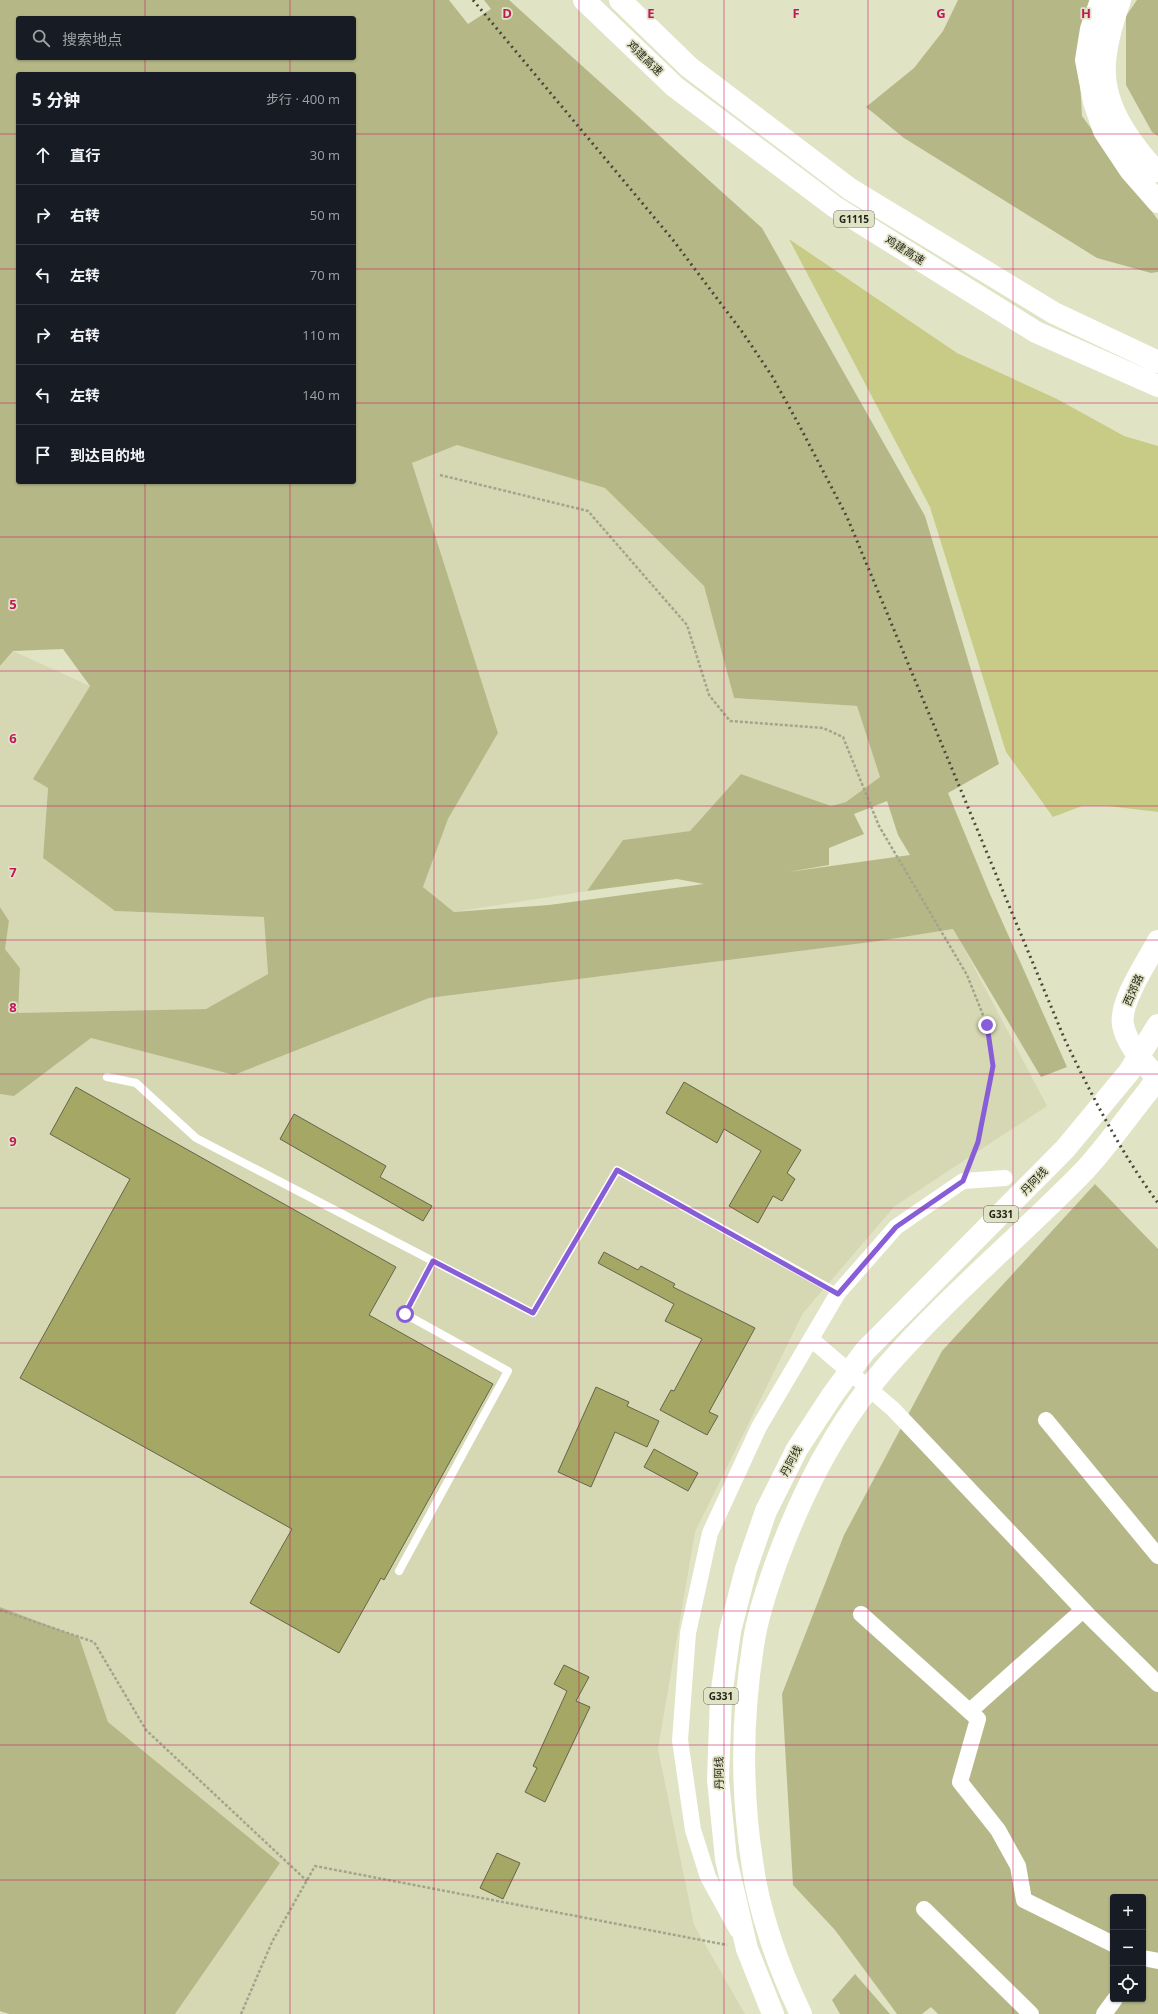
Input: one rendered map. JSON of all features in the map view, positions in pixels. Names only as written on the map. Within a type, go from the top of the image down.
[{"type":"main road","name":"鸡建高速","points":[[584,0],[675,87],[835,207],[1036,332],[1158,386]]},
{"type":"main road","name":"鸡建高速","points":[[620,0],[689,67],[850,189],[1054,313],[1158,362]]},
{"type":"main road","points":[[1101,0],[1091,29],[1086,60],[1094,102],[1104,130],[1130,170],[1158,202]]},
{"type":"main road","points":[[1120,0],[1109,32],[1104,61],[1108,97],[1121,125],[1149,165],[1158,171]]},
{"type":"main road","name":"西郊路","points":[[1158,942],[1137,980],[1125,1007],[1123,1025],[1131,1044],[1158,1077]]},
{"type":"main road","name":"丹阿线","points":[[773,2014],[747,1949],[726,1859],[718,1780],[720,1697],[730,1631],[746,1569],[766,1512],[797,1449],[833,1394],[876,1341],[1065,1149],[1129,1072],[1158,1025]]},
{"type":"main road","name":"G331","points":[[801,2014],[769,1934],[752,1862],[746,1787],[746,1701],[754,1638],[768,1585],[792,1521],[820,1463],[851,1412],[885,1368],[937,1313],[1087,1168],[1158,1077]]},
{"type":"street","points":[[747,1949],[708,1877],[692,1830],[680,1740],[688,1633],[710,1533],[759,1427],[838,1294],[896,1227],[963,1181],[1005,1178]]},
{"type":"street","points":[[810,1339],[893,1409],[1082,1610],[1158,1684]]},
{"type":"street","points":[[1046,1420],[1158,1556]]},
{"type":"street","points":[[970,1712],[1082,1610]]},
{"type":"street","points":[[861,1614],[978,1719],[960,1782],[998,1830],[1018,1866],[1024,1900],[1110,1943]]},
{"type":"street","points":[[924,1909],[1031,2014]]},
{"type":"street","points":[[1104,2014],[1113,2002]]},
{"type":"lane","points":[[106,1077],[136,1083],[196,1138],[533,1313],[617,1170],[838,1294]]},
{"type":"lane","points":[[398,1571],[508,1371],[405,1314],[433,1261]]},
{"type":"path","points":[[440,475],[588,511],[687,625],[709,695],[730,721],[824,728],[843,738],[879,826],[967,975],[987,1025],[993,1066],[978,1142],[963,1181]]},
{"type":"path","points":[[0,1610],[94,1642],[146,1730],[307,1881]]},
{"type":"path","points":[[241,2014],[272,1942],[315,1866],[747,1949]]},
{"type":"shaded area","points":[[0,0],[449,0],[468,24],[491,9],[484,0],[509,0],[762,228],[925,516],[999,764],[948,793],[989,892],[1067,1067],[1041,1077],[953,929],[879,941],[429,998],[234,1075],[91,1038],[14,1096],[0,1094],[0,907],[9,921],[5,949],[20,968],[18,1013],[206,1009],[268,974],[264,917],[115,911],[43,858],[48,788],[33,779],[90,686],[63,649],[13,651],[0,666]],"holes":[[[457,445],[605,488],[704,586],[734,698],[857,706],[880,777],[846,802],[831,806],[741,774],[690,831],[623,840],[587,891],[677,879],[704,884],[549,905],[454,912],[423,887],[448,819],[498,733],[412,463]],[[887,801],[898,835],[910,855],[788,872],[829,865],[829,848],[864,834],[854,814]]]},
{"type":"shaded area","points":[[958,0],[1090,0],[1078,45],[1082,116],[1158,220],[1158,272],[1151,273],[1097,258],[904,138],[866,107],[914,68],[943,31]]},
{"type":"shaded area","points":[[1137,0],[1158,0],[1158,136],[1152,132],[1126,85],[1126,16]]},
{"type":"shaded area","points":[[789,239],[957,353],[1057,399],[1124,436],[1158,446],[1158,812],[1108,806],[1082,806],[1053,817],[1006,752],[930,507]]},
{"type":"shaded area","points":[[457,445],[605,488],[704,586],[734,698],[857,706],[880,777],[846,802],[831,806],[741,774],[690,831],[623,840],[587,891],[454,912],[423,887],[448,819],[498,733],[412,463]]},
{"type":"shaded area","points":[[13,651],[90,686],[34,779],[48,788],[43,858],[115,911],[265,917],[268,975],[206,1009],[17,1014],[20,968],[5,949],[9,921],[0,907],[0,666]]},
{"type":"shaded area","points":[[954,929],[1047,1106],[895,1206],[803,1313],[695,1532],[658,1749],[694,1925],[745,2014],[175,2014],[280,1863],[108,1722],[79,1637],[0,1607],[0,1094],[14,1095],[91,1038],[234,1075],[429,998],[879,941]]},
{"type":"shaded area","points":[[1095,1184],[1158,1249],[1158,2014],[938,2014],[931,2007],[922,2014],[897,2014],[835,1930],[793,1885],[782,1694],[844,1535],[942,1351]]},
{"type":"shaded area","points":[[0,1607],[79,1637],[108,1722],[280,1863],[175,2014],[9,2014],[0,2011]]},
{"type":"shaded area","points":[[855,1974],[890,2014],[840,2014],[832,2000]]},
{"type":"building","points":[[684,1082],[801,1150],[787,1173],[795,1179],[782,1201],[773,1196],[758,1223],[729,1206],[761,1151],[724,1129],[717,1143],[666,1113]]},
{"type":"building","points":[[76,1087],[396,1267],[369,1315],[493,1384],[384,1580],[381,1578],[339,1653],[250,1603],[292,1529],[20,1378],[130,1179],[50,1134]]},
{"type":"building","points":[[294,1114],[386,1166],[380,1177],[432,1206],[423,1221],[280,1139]]},
{"type":"building","points":[[604,1252],[638,1270],[641,1266],[675,1284],[673,1287],[755,1328],[709,1412],[718,1416],[707,1435],[660,1410],[671,1390],[674,1391],[702,1339],[665,1321],[674,1304],[598,1263]]},
{"type":"building","points":[[596,1387],[629,1402],[627,1406],[659,1421],[647,1447],[615,1432],[591,1487],[558,1472]]},
{"type":"building","points":[[654,1449],[698,1473],[688,1491],[644,1467]]},
{"type":"building","points":[[564,1665],[589,1677],[576,1701],[590,1707],[545,1802],[525,1792],[537,1768],[533,1766],[567,1691],[554,1684]]},
{"type":"building","points":[[497,1853],[520,1863],[503,1899],[480,1888]]},
{"type":"railway","points":[[473,0],[673,240],[743,333],[772,376],[847,517],[1065,1040],[1119,1144],[1144,1184],[1158,1203]]},
{"type":"route","points":[[405,1314],[433,1261],[533,1313],[617,1170],[838,1294],[896,1227],[963,1181],[978,1142],[993,1066],[987,1025]]}]
